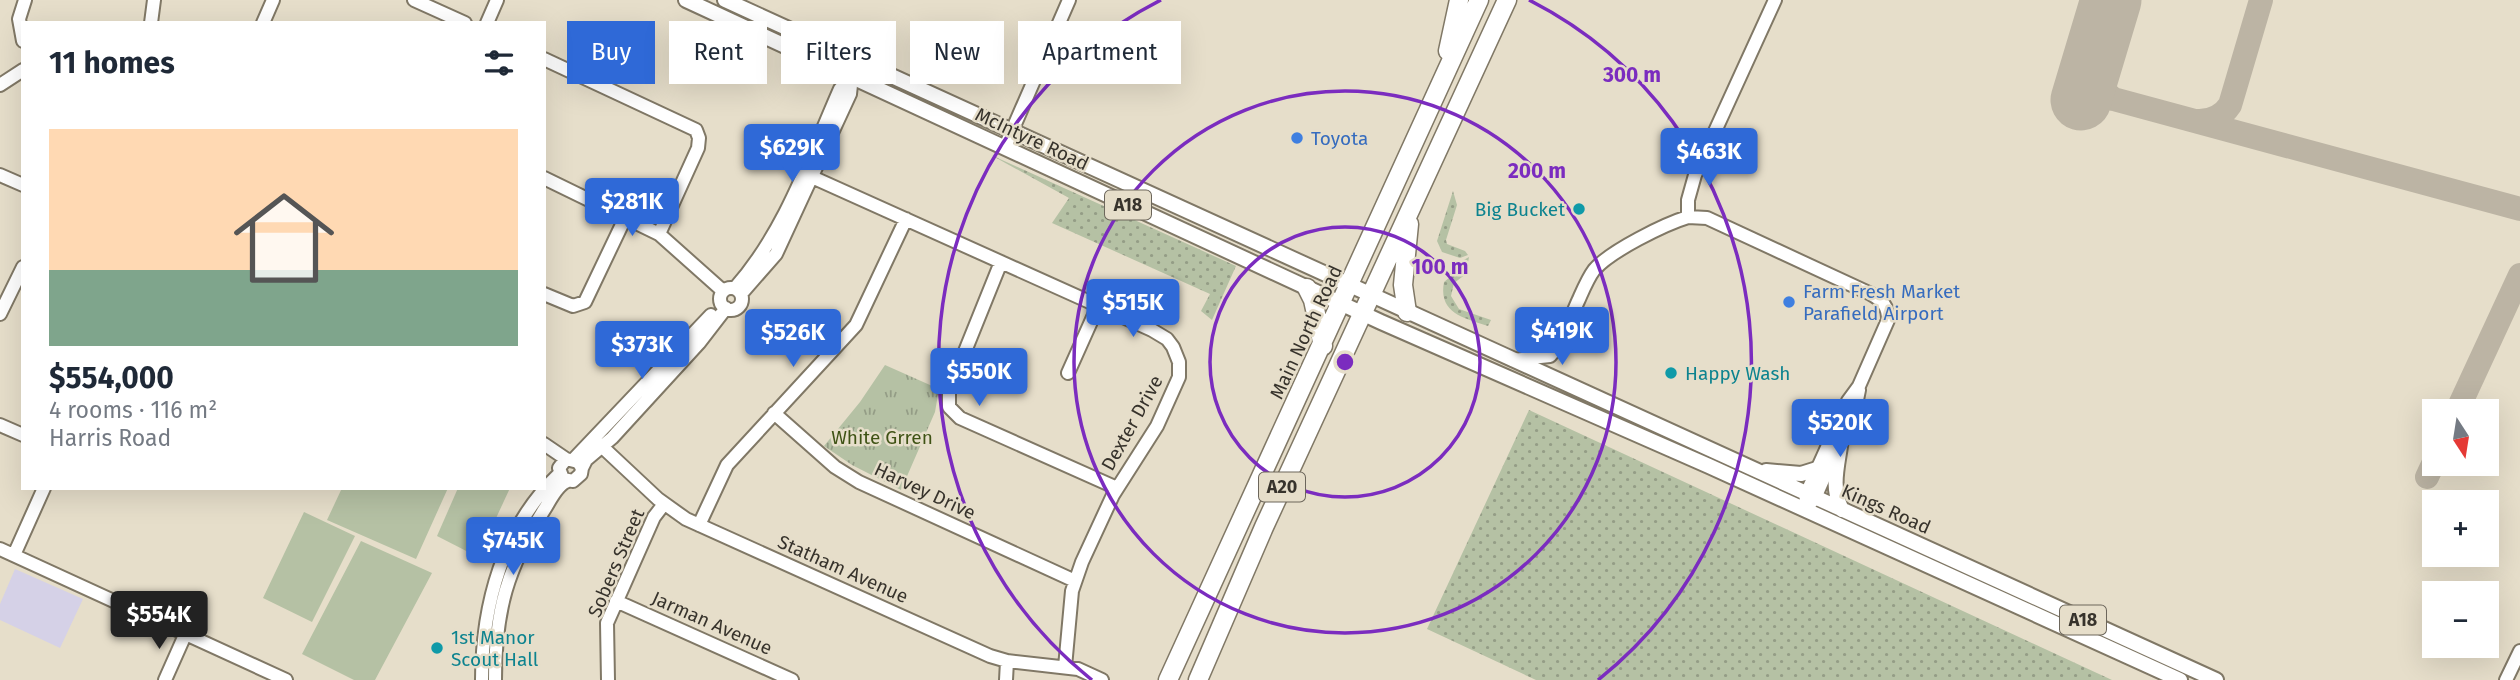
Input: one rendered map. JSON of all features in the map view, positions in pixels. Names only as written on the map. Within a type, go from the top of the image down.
[{"type":"highway","points":[[1441,86],[1459,0]]},
{"type":"highway","name":"Main North Road","points":[[1168,680],[1479,0]]},
{"type":"highway","name":"A20","points":[[1198,680],[1264,527],[1507,0]]},
{"type":"highway","points":[[1406,312],[1403,285],[1411,210]]},
{"type":"highway","points":[[1307,288],[1314,300],[1323,346]]},
{"type":"main road","name":"McIntyre Road","points":[[725,0],[781,26]]},
{"type":"main road","name":"McIntyre Road","points":[[692,1],[781,43]]},
{"type":"main road","name":"McIntyre Road","points":[[896,80],[1350,286]]},
{"type":"main road","name":"McIntyre Road","points":[[869,84],[1362,313]]},
{"type":"main road","points":[[1178,207],[1176,218],[1203,240]]},
{"type":"main road","name":"Kings Road","points":[[1350,286],[2216,680]]},
{"type":"main road","name":"Kings Road","points":[[1362,313],[2180,680]]},
{"type":"main road","points":[[1841,439],[1834,482],[1842,510]]},
{"type":"main road","points":[[1751,469],[1801,474],[1817,469]]},
{"type":"street","points":[[21,30],[19,19],[24,0]]},
{"type":"street","points":[[151,21],[154,0]]},
{"type":"street","points":[[264,21],[273,0]]},
{"type":"street","points":[[414,0],[461,21]]},
{"type":"street","points":[[488,21],[497,0]]},
{"type":"street","points":[[1005,147],[1069,0]]},
{"type":"street","points":[[1688,217],[1688,200],[1695,175],[1775,0]]},
{"type":"street","points":[[546,59],[696,130],[698,148],[659,234]]},
{"type":"street","points":[[0,85],[21,71]]},
{"type":"street","points":[[482,680],[486,617],[497,572],[523,521],[535,502],[568,468],[586,460],[599,443],[699,344],[729,297],[776,254],[808,175],[850,94],[851,84]]},
{"type":"street","points":[[0,175],[21,184]]},
{"type":"street","name":"Dexter Drive","points":[[808,175],[1160,334],[1173,347],[1180,370],[1177,385],[1157,426],[1118,488],[1075,581],[1065,667]]},
{"type":"street","points":[[546,179],[659,234],[729,297]]},
{"type":"street","points":[[546,295],[573,306],[585,302],[626,216]]},
{"type":"street","points":[[1513,360],[1550,356],[1558,347],[1594,270],[1663,227],[1688,217],[1698,216],[1714,221],[1882,300],[1888,311],[1888,320],[1859,386],[1856,405],[1805,510]]},
{"type":"street","points":[[699,525],[727,465],[856,325],[906,219]]},
{"type":"street","points":[[1001,262],[947,398],[949,407],[960,418],[1118,488]]},
{"type":"street","points":[[0,314],[21,271]]},
{"type":"street","points":[[1068,373],[1098,306]]},
{"type":"street","points":[[1811,496],[1817,469],[1847,401],[1859,386]]},
{"type":"street","name":"Harvey Drive","points":[[774,413],[835,467],[859,482],[1075,581]]},
{"type":"street","points":[[0,425],[21,434]]},
{"type":"street","name":"Statham Avenue","points":[[599,443],[674,512],[699,525],[989,656],[1007,661],[1065,667],[1102,680]]},
{"type":"street","points":[[546,447],[568,468]]},
{"type":"street","points":[[495,680],[495,649],[502,598],[508,578],[520,549],[563,483],[568,468]]},
{"type":"street","points":[[14,555],[43,490]]},
{"type":"street","name":"Sobers Street","points":[[608,680],[607,623],[654,517],[664,503]]},
{"type":"street","points":[[0,549],[286,680]]},
{"type":"street","name":"Jarman Avenue","points":[[616,601],[792,680]]},
{"type":"street","points":[[164,680],[185,635]]},
{"type":"street","points":[[2507,680],[2520,651]]},
{"type":"street","points":[[1006,680],[1007,661]]},
{"type":"shaded area","points":[[15,569],[83,599],[60,648],[0,620],[0,604]]},
{"type":"green space","points":[[991,155],[1236,266],[1212,320],[1201,311],[1210,294],[1052,223],[1069,198]]},
{"type":"green space","points":[[1453,191],[1457,205],[1446,240],[1447,244],[1465,251],[1468,255],[1460,258],[1442,252],[1437,241]]},
{"type":"green space","points":[[1469,257],[1466,274],[1454,283],[1451,296],[1459,309],[1491,320],[1488,326],[1455,313],[1445,301],[1444,282],[1460,269],[1462,261]]},
{"type":"green space","name":"White Grren","points":[[885,365],[939,389],[935,412],[901,490],[852,465],[824,446],[860,402]]},
{"type":"green space","points":[[1529,410],[2112,680],[1536,680],[1427,629]]},
{"type":"green space","points":[[341,490],[447,490],[416,559],[327,520]]},
{"type":"green space","points":[[457,490],[509,490],[478,557],[437,536]]},
{"type":"green space","points":[[304,512],[355,536],[312,622],[263,598]]},
{"type":"green space","points":[[361,541],[432,573],[375,680],[354,680],[302,654]]},
{"type":"taxiway","points":[[2196,121],[2216,118],[2230,105],[2261,0]]},
{"type":"taxiway","points":[[2092,63],[2097,84],[2113,99]]},
{"type":"taxiway","points":[[2084,91],[2520,209]]},
{"type":"taxiway","points":[[2463,399],[2520,275]]},
{"type":"runway","points":[[2081,100],[2111,0]]},
{"type":"place","name":"Toyota","points":[[1297,138]]},
{"type":"place","name":"Big Bucket","points":[[1579,209]]},
{"type":"place","name":"Farm Fresh Market Parafield Airport","points":[[1789,302]]},
{"type":"place","name":"Happy Wash","points":[[1671,373]]},
{"type":"place","name":"1st Manor Scout Hall","points":[[437,648]]}]
